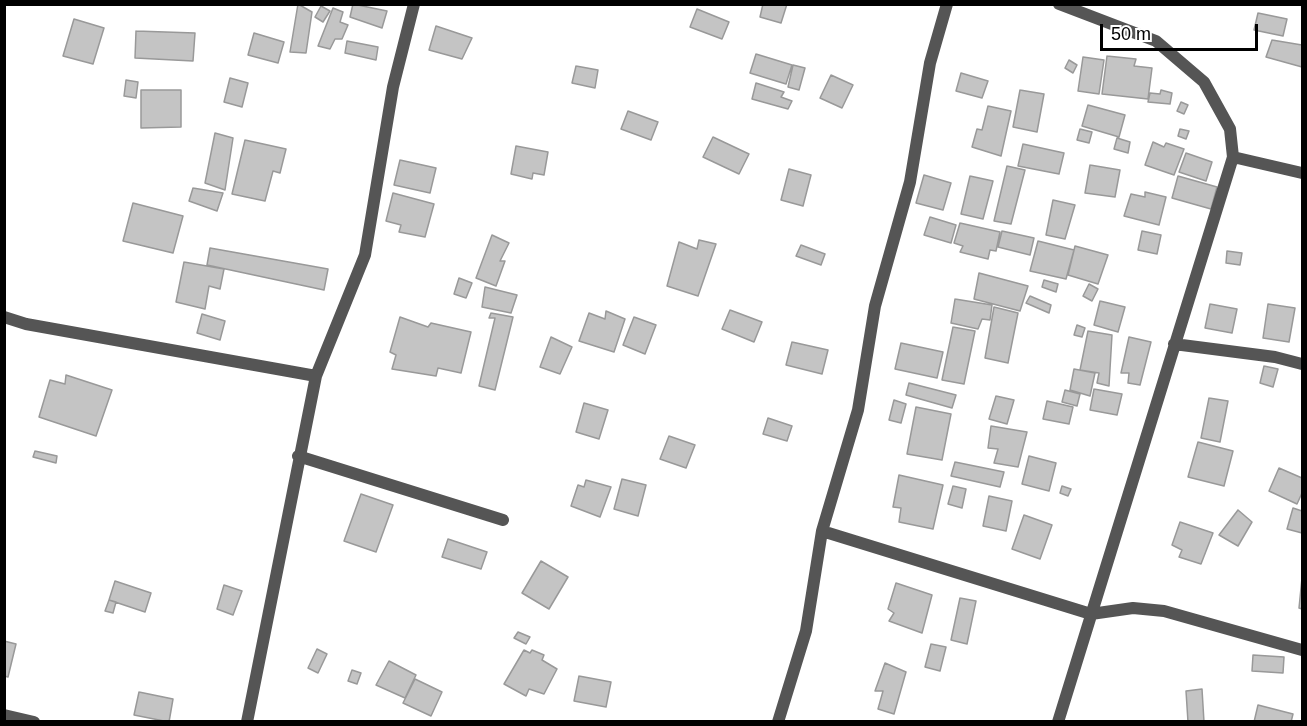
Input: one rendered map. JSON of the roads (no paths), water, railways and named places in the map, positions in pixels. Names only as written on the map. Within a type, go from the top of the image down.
[{"type":"street","points":[[247,722],[297,456],[316,376],[365,255],[393,87],[414,4]]},
{"type":"street","points":[[778,722],[806,632],[822,531],[858,410],[875,306],[910,182],[930,63],[947,4]]},
{"type":"street","points":[[1058,722],[1173,344],[1233,157],[1230,129],[1204,82],[1156,41],[1059,4]]},
{"type":"street","points":[[1233,157],[1302,173]]},
{"type":"street","points":[[4,317],[26,324],[316,376]]},
{"type":"street","points":[[1173,344],[1275,357],[1302,364]]},
{"type":"street","points":[[297,456],[503,520]]},
{"type":"street","points":[[822,531],[1091,614],[1133,608],[1164,611],[1302,650]]},
{"type":"street","points":[[4,716],[34,722]]}]
